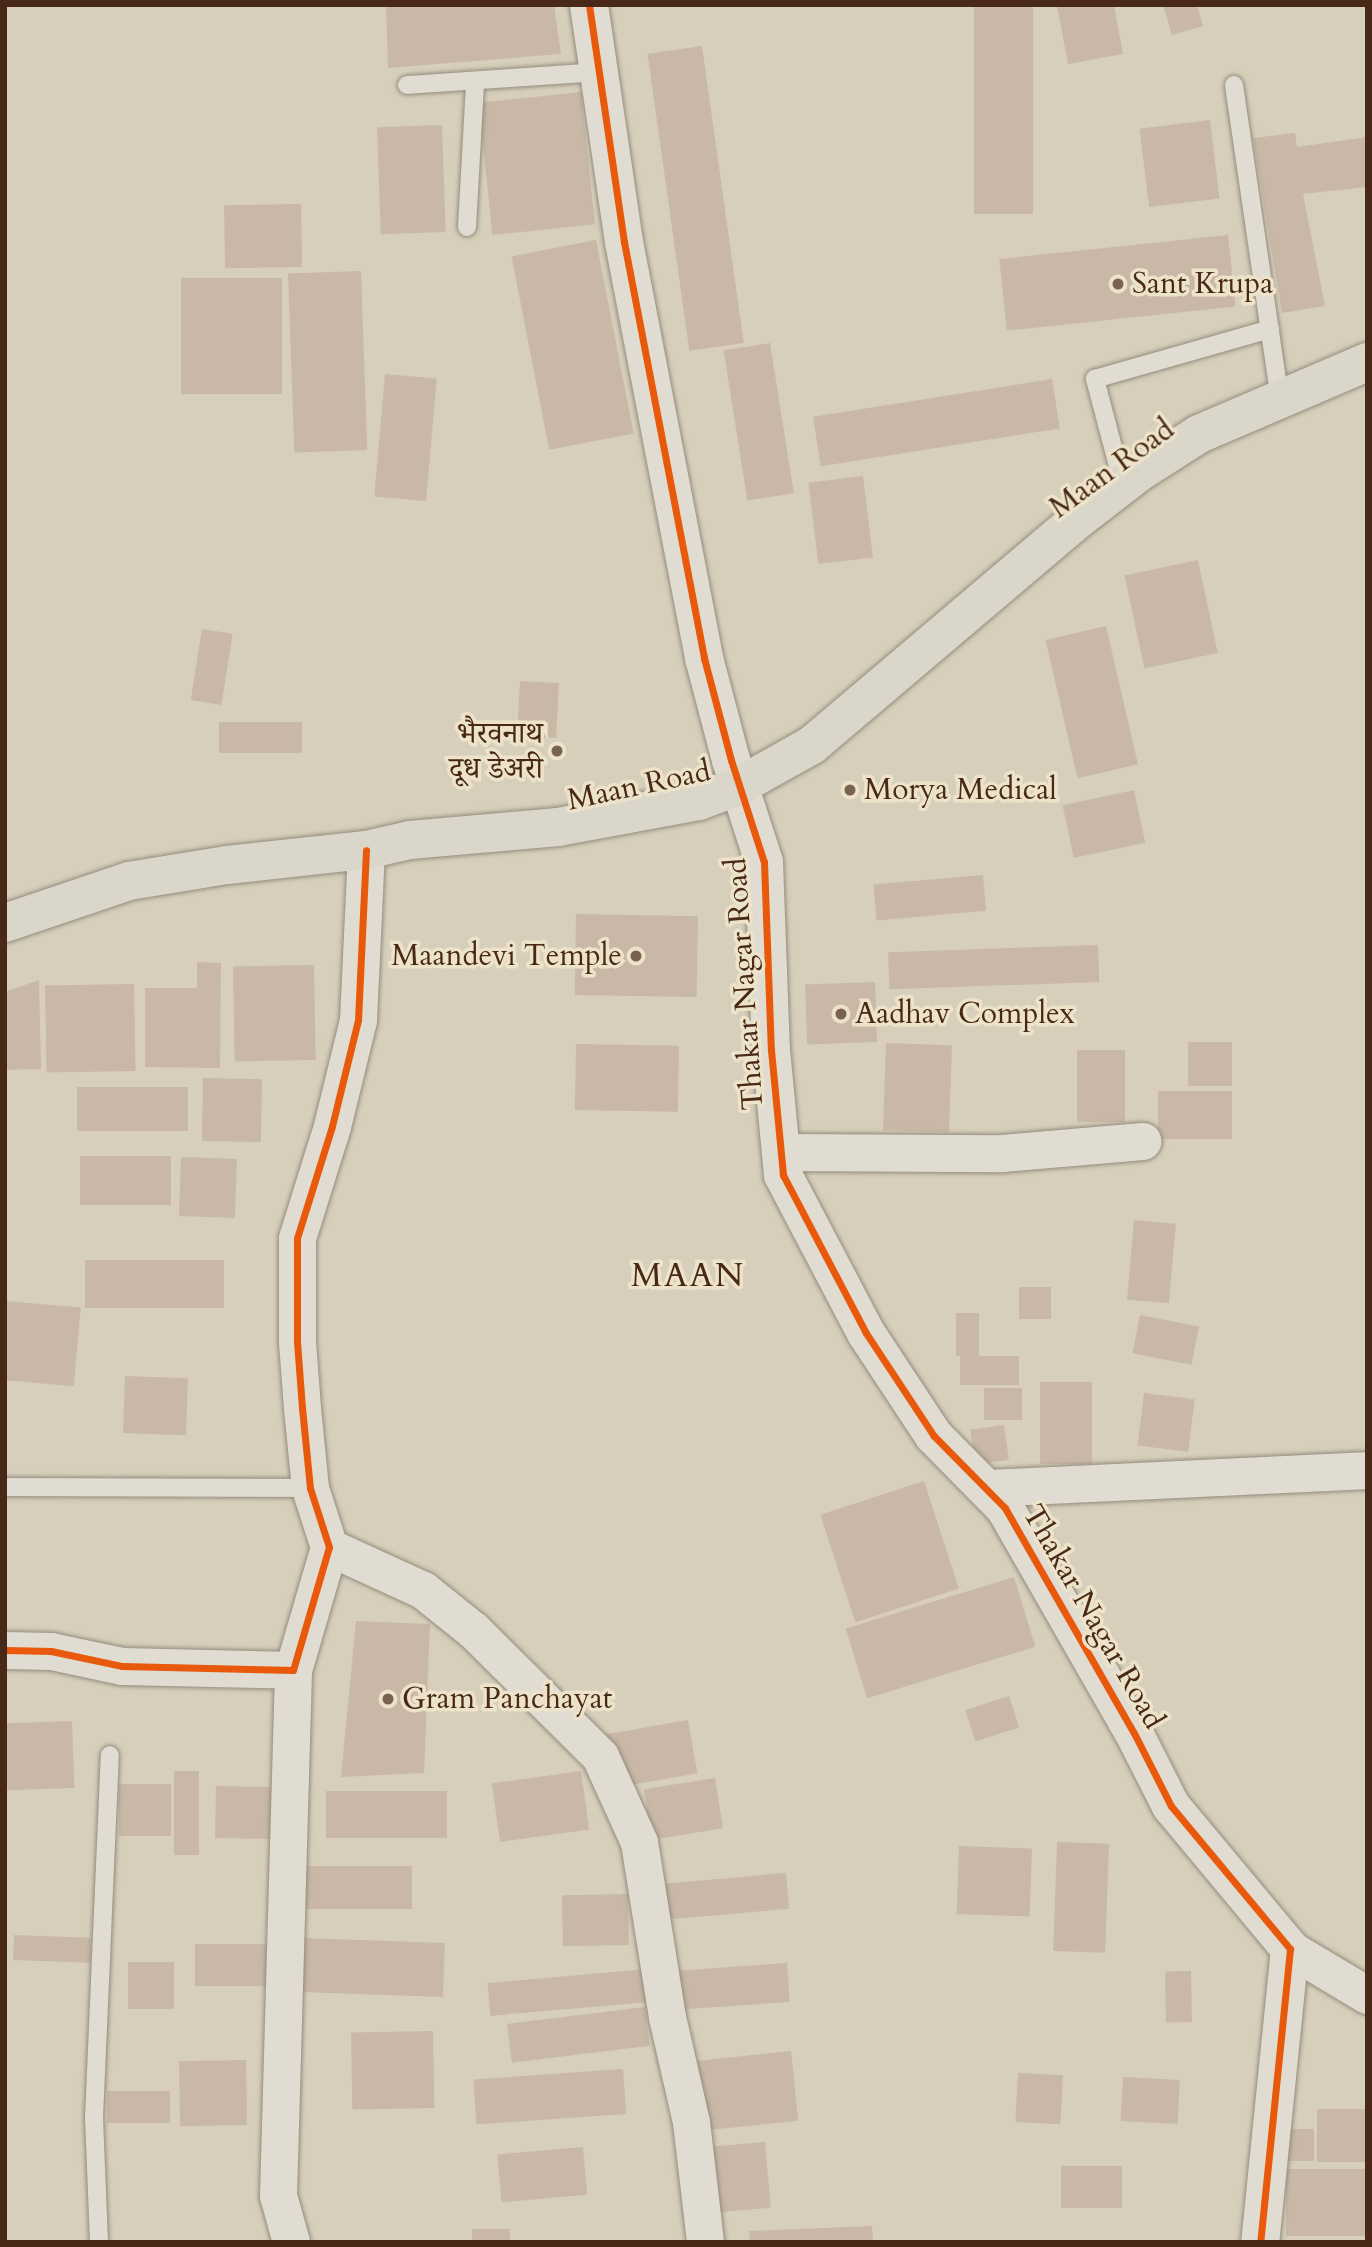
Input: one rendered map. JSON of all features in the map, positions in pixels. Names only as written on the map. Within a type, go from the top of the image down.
[{"type":"main road","name":"Maan Road","points":[[5,923],[129,881],[227,864],[366,850],[410,840],[558,827],[699,801],[739,786],[812,745],[1071,525],[1123,485],[1199,434],[1367,362]]},
{"type":"street","name":"Thakar Nagar Road","points":[[589,5],[624,242],[704,658],[739,786],[764,862],[768,1010],[783,1175],[866,1333],[934,1436],[1006,1508],[1134,1733],[1171,1806],[1290,1949]]},
{"type":"street","points":[[288,2241],[278,2195],[293,1670],[330,1546],[310,1488],[297,1341],[297,1238],[332,1126],[358,1020],[366,850]]},
{"type":"street","points":[[780,1152],[1002,1153],[1142,1141]]},
{"type":"street","points":[[986,1488],[1367,1470]]},
{"type":"street","points":[[330,1546],[423,1590],[473,1630],[600,1755],[639,1842],[667,2017],[691,2122],[705,2242]]},
{"type":"street","points":[[5,1650],[51,1651],[122,1666],[293,1670]]},
{"type":"street","points":[[1260,2242],[1290,1949],[1367,1995]]},
{"type":"lane","points":[[407,85],[598,72]]},
{"type":"lane","points":[[467,227],[475,82]]},
{"type":"lane","points":[[1234,85],[1280,399]]},
{"type":"lane","points":[[1123,485],[1095,379],[1270,329]]},
{"type":"lane","points":[[5,1487],[310,1488]]},
{"type":"lane","points":[[99,2242],[94,2118],[110,1755]]},
{"type":"building","points":[[386,5],[554,5],[561,54],[388,68]]},
{"type":"building","points":[[974,5],[1033,5],[1033,214],[974,214]]},
{"type":"building","points":[[1057,5],[1114,5],[1123,54],[1068,64]]},
{"type":"building","points":[[1163,5],[1197,5],[1203,26],[1172,35]]},
{"type":"building","points":[[702,46],[744,343],[689,351],[648,54]]},
{"type":"building","points":[[581,92],[595,224],[492,235],[479,103]]},
{"type":"building","points":[[1210,120],[1220,198],[1149,207],[1140,129]]},
{"type":"building","points":[[442,125],[446,232],[381,234],[377,127]]},
{"type":"building","points":[[1295,133],[1297,147],[1367,137],[1367,187],[1303,194],[1325,306],[1282,313],[1253,138]]},
{"type":"building","points":[[301,204],[302,267],[225,268],[224,205]]},
{"type":"building","name":"Sant Krupa","points":[[1228,235],[1236,307],[1007,331],[999,259]]},
{"type":"building","points":[[596,240],[634,433],[549,450],[512,256]]},
{"type":"building","points":[[361,271],[367,450],[294,452],[288,274]]},
{"type":"building","points":[[181,278],[282,278],[282,394],[181,394]]},
{"type":"building","points":[[770,343],[794,493],[747,500],[724,350]]},
{"type":"building","points":[[385,374],[437,379],[426,501],[374,497]]},
{"type":"building","points":[[1052,379],[1060,428],[821,466],[813,417]]},
{"type":"building","points":[[863,476],[873,557],[818,564],[808,483]]},
{"type":"building","points":[[1198,560],[1218,653],[1144,669],[1125,576]]},
{"type":"building","points":[[1106,626],[1138,764],[1078,778],[1046,640]]},
{"type":"building","points":[[202,629],[233,634],[221,705],[191,700]]},
{"type":"building","points":[[520,681],[559,683],[556,738],[517,736]]},
{"type":"building","points":[[219,722],[302,722],[302,753],[219,753]]},
{"type":"building","points":[[1134,790],[1145,843],[1074,858],[1063,805]]},
{"type":"building","points":[[983,875],[986,911],[877,920],[873,885]]},
{"type":"building","name":"Maandevi Temple","points":[[576,914],[698,916],[697,997],[575,995]]},
{"type":"building","points":[[1098,945],[1099,982],[889,989],[888,952]]},
{"type":"building","points":[[197,962],[221,963],[220,1068],[145,1067],[145,988],[197,988]]},
{"type":"building","points":[[314,965],[316,1060],[235,1061],[233,966]]},
{"type":"building","points":[[39,980],[41,1069],[5,1070],[5,992]]},
{"type":"building","name":"Aadhav Complex","points":[[875,982],[877,1042],[807,1044],[805,984]]},
{"type":"building","points":[[134,984],[136,1071],[47,1073],[45,986]]},
{"type":"building","points":[[1188,1042],[1232,1042],[1232,1086],[1188,1086]]},
{"type":"building","points":[[886,1043],[952,1045],[949,1132],[883,1130]]},
{"type":"building","points":[[576,1044],[679,1046],[678,1112],[575,1110]]},
{"type":"building","points":[[1077,1050],[1125,1050],[1125,1122],[1077,1122]]},
{"type":"building","points":[[203,1078],[262,1079],[261,1142],[202,1141]]},
{"type":"building","points":[[77,1087],[188,1087],[188,1131],[77,1131]]},
{"type":"building","points":[[1158,1091],[1232,1091],[1232,1139],[1158,1139]]},
{"type":"building","points":[[80,1156],[171,1156],[171,1205],[80,1205]]},
{"type":"building","points":[[181,1157],[237,1159],[235,1218],[179,1216]]},
{"type":"building","points":[[1134,1220],[1176,1224],[1169,1303],[1127,1300]]},
{"type":"building","points":[[85,1260],[224,1260],[224,1308],[85,1308]]},
{"type":"building","points":[[1019,1287],[1051,1287],[1051,1319],[1019,1319]]},
{"type":"building","points":[[5,1301],[81,1308],[74,1386],[5,1380]]},
{"type":"building","points":[[956,1313],[979,1313],[979,1356],[956,1356]]},
{"type":"building","points":[[1140,1315],[1199,1326],[1191,1365],[1133,1353]]},
{"type":"building","points":[[960,1356],[1019,1356],[1019,1385],[960,1385]]},
{"type":"building","points":[[125,1376],[188,1378],[186,1435],[123,1433]]},
{"type":"building","points":[[1040,1382],[1092,1382],[1092,1464],[1040,1464]]},
{"type":"building","points":[[984,1388],[1022,1388],[1022,1420],[984,1420]]},
{"type":"building","points":[[1144,1393],[1195,1399],[1188,1452],[1138,1446]]},
{"type":"building","points":[[1004,1425],[1009,1460],[975,1464],[970,1430]]},
{"type":"building","points":[[924,1481],[959,1588],[855,1622],[820,1515]]},
{"type":"building","points":[[1014,1577],[1035,1647],[867,1698],[846,1628]]},
{"type":"building","name":"Gram Panchayat","points":[[356,1621],[430,1624],[424,1773],[341,1777]]},
{"type":"building","points":[[1009,1696],[1019,1727],[975,1742],[965,1710]]},
{"type":"building","points":[[688,1720],[697,1773],[614,1788],[604,1735]]},
{"type":"building","points":[[72,1721],[74,1788],[7,1790],[5,1723]]},
{"type":"building","points":[[174,1771],[199,1771],[199,1855],[174,1855]]},
{"type":"building","points":[[581,1771],[589,1829],[500,1842],[492,1784]]},
{"type":"building","points":[[715,1778],[723,1828],[652,1840],[644,1789]]},
{"type":"building","points":[[119,1784],[171,1784],[171,1836],[119,1836]]},
{"type":"building","points":[[216,1786],[273,1787],[272,1839],[215,1838]]},
{"type":"building","points":[[326,1791],[447,1791],[447,1838],[326,1838]]},
{"type":"building","points":[[1057,1842],[1109,1844],[1105,1953],[1053,1951]]},
{"type":"building","points":[[959,1846],[1032,1849],[1030,1917],[957,1914]]},
{"type":"building","points":[[302,1866],[412,1866],[412,1909],[302,1909]]},
{"type":"building","points":[[786,1873],[789,1909],[656,1921],[653,1885]]},
{"type":"building","points":[[628,1894],[629,1945],[563,1946],[562,1895]]},
{"type":"building","points":[[14,1935],[91,1938],[90,1963],[13,1960]]},
{"type":"building","points":[[302,1938],[445,1943],[443,1997],[300,1992]]},
{"type":"building","points":[[195,1944],[266,1944],[266,1986],[195,1986]]},
{"type":"building","points":[[128,1962],[174,1962],[174,2009],[128,2009]]},
{"type":"building","points":[[787,1963],[790,2002],[680,2010],[677,1971]]},
{"type":"building","points":[[648,1969],[651,2002],[490,2016],[488,1983]]},
{"type":"building","points":[[1165,1971],[1191,1971],[1192,2022],[1166,2022]]},
{"type":"building","points":[[645,2007],[650,2046],[512,2063],[507,2024]]},
{"type":"building","points":[[433,2031],[434,2108],[352,2109],[351,2032]]},
{"type":"building","points":[[791,2051],[798,2121],[702,2131],[695,2061]]},
{"type":"building","points":[[246,2060],[247,2125],[180,2126],[179,2061]]},
{"type":"building","points":[[623,2069],[626,2114],[477,2124],[473,2079]]},
{"type":"building","points":[[1018,2073],[1063,2075],[1060,2124],[1015,2122]]},
{"type":"building","points":[[1123,2077],[1180,2080],[1178,2124],[1121,2121]]},
{"type":"building","points":[[107,2091],[170,2091],[170,2123],[107,2123]]},
{"type":"building","points":[[1317,2109],[1367,2109],[1367,2162],[1317,2162]]},
{"type":"building","points":[[1284,2129],[1314,2129],[1314,2161],[1284,2161]]},
{"type":"building","points":[[765,2142],[771,2208],[711,2213],[705,2147]]},
{"type":"building","points":[[583,2147],[587,2195],[502,2202],[497,2154]]},
{"type":"building","points":[[1061,2166],[1122,2166],[1122,2208],[1061,2208]]},
{"type":"building","points":[[1286,2169],[1367,2169],[1367,2236],[1286,2236]]},
{"type":"building","points":[[872,2226],[873,2242],[750,2242],[749,2231]]},
{"type":"building","points":[[472,2229],[510,2229],[510,2242],[472,2242]]},
{"type":"cycle path","points":[[589,5],[624,242],[704,658],[731,760],[764,862],[771,1050],[783,1175],[866,1333],[934,1436],[1005,1508],[1134,1733],[1171,1806],[1290,1949],[1260,2242]]},
{"type":"cycle path","points":[[5,1650],[51,1651],[122,1666],[293,1670],[329,1547],[310,1488],[297,1341],[297,1238],[332,1126],[358,1020],[366,850]]},
{"type":"place","name":"Sant Krupa","points":[[1118,284]]},
{"type":"place","name":"भैरवनाथ दूध डेअरी","points":[[557,751]]},
{"type":"place","name":"Morya Medical","points":[[850,790]]},
{"type":"place","name":"Maandevi Temple","points":[[636,956]]},
{"type":"place","name":"Aadhav Complex","points":[[841,1014]]},
{"type":"place","name":"Gram Panchayat","points":[[388,1699]]},
{"type":"district","name":"MAAN","points":[[688,1276]]}]
